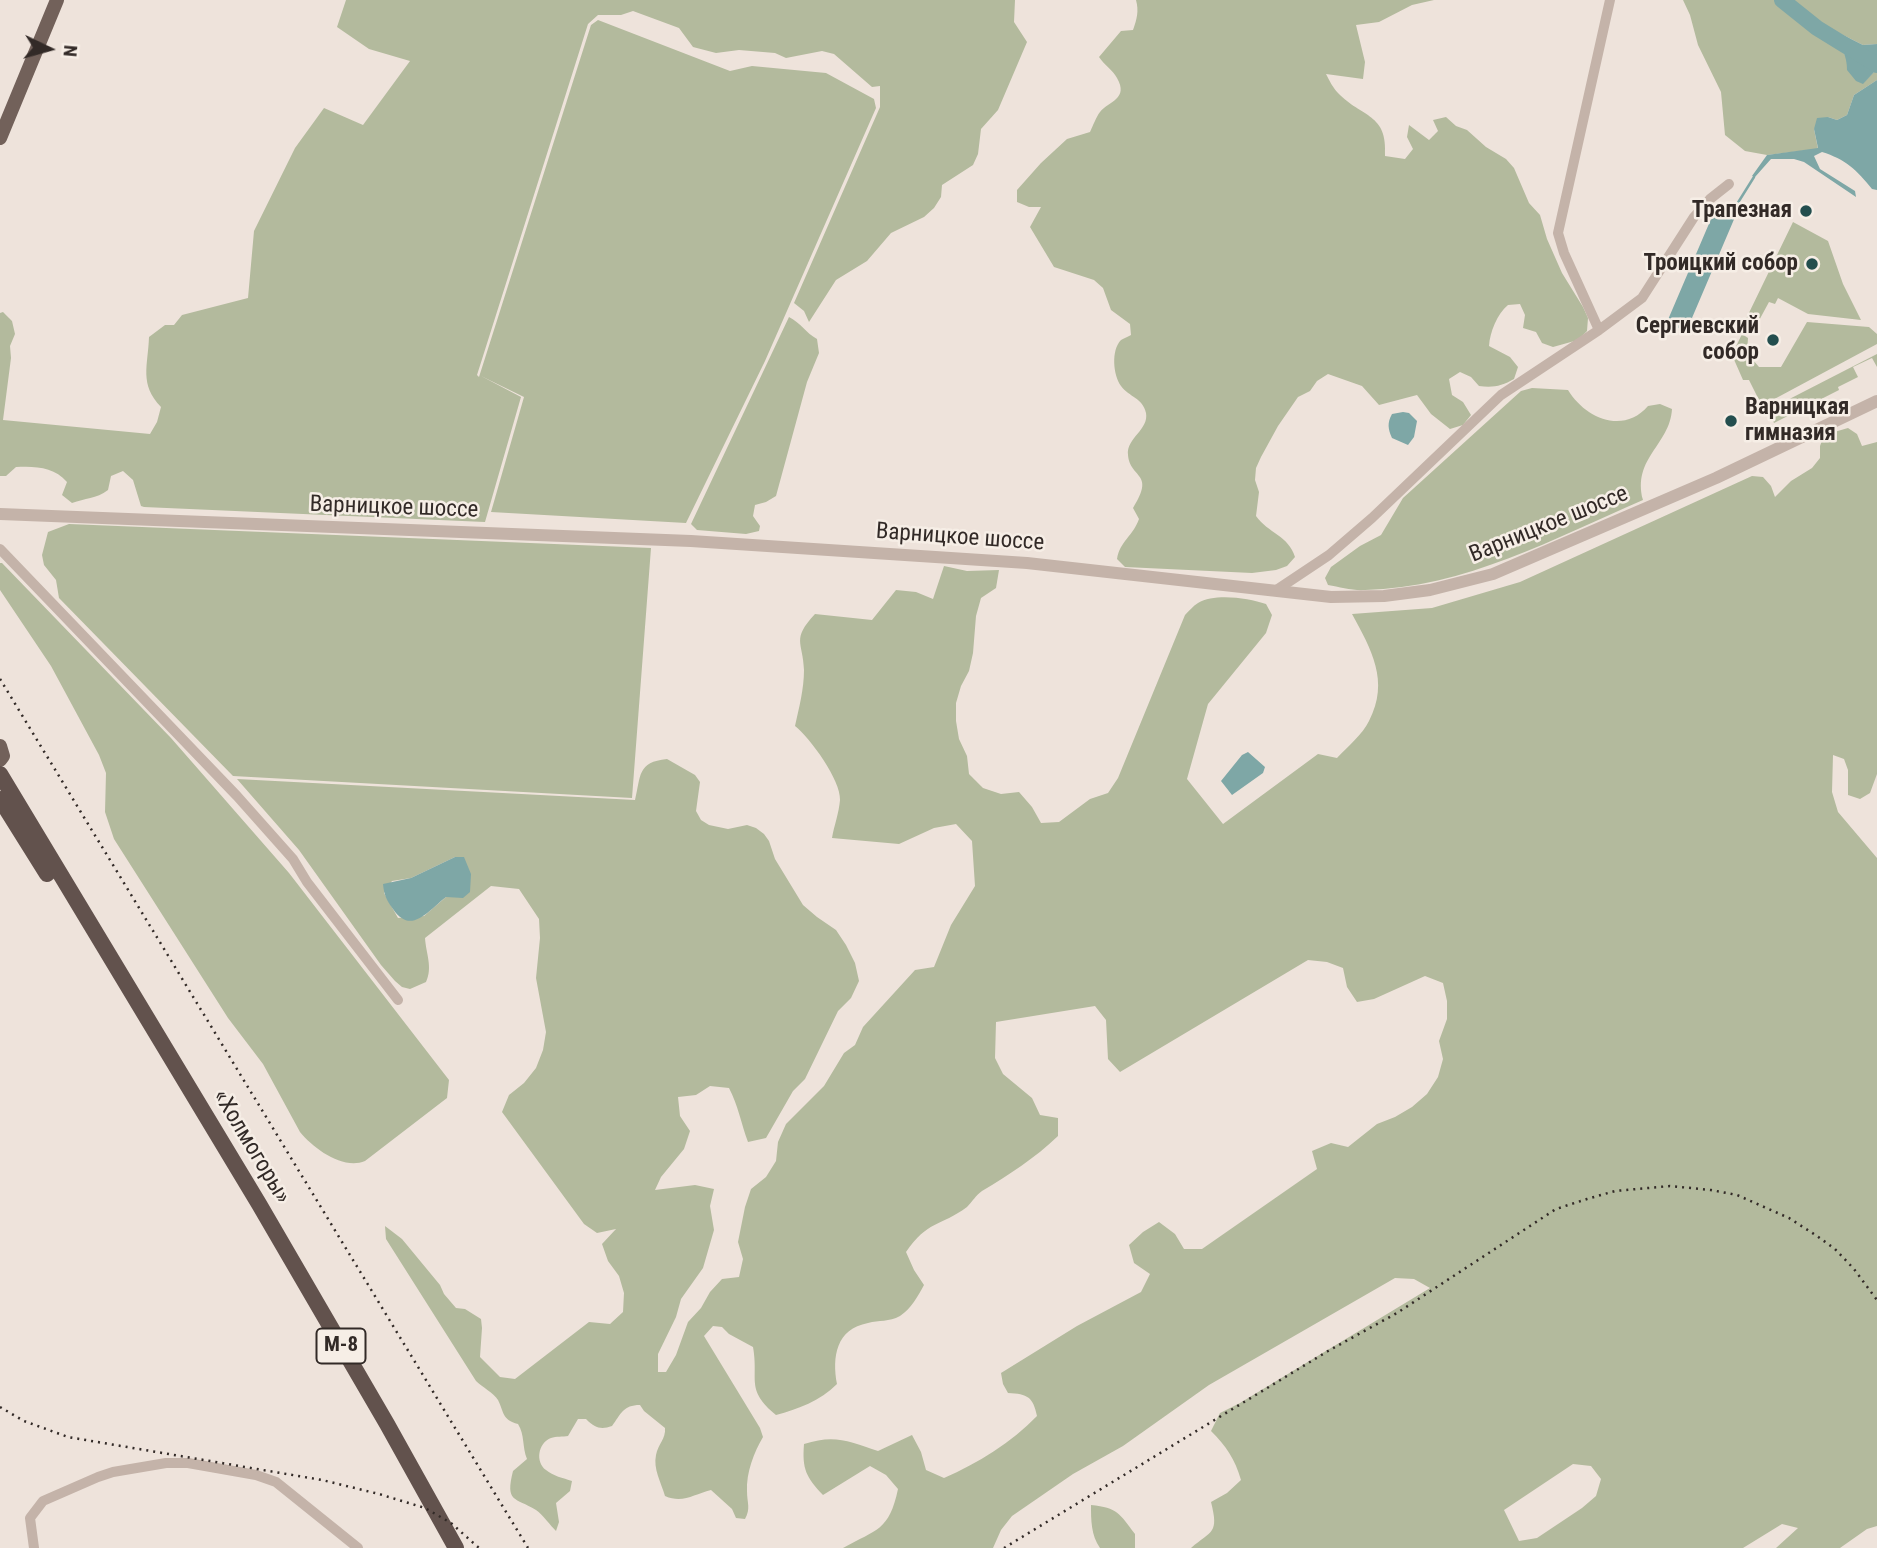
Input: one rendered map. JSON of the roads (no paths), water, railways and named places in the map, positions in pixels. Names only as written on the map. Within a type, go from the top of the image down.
[{"type":"highway","name":"«Холмогоры»","points":[[0,774],[258,1204],[456,1548]]},
{"type":"highway","name":"«Холмогоры»","points":[[0,799],[205,1134],[425,1508],[445,1548]]},
{"type":"main road","points":[[0,138],[57,0]]},
{"type":"main road","points":[[0,746],[3,756],[0,760]]},
{"type":"street","points":[[1599,330],[1564,253],[1558,233],[1610,0]]},
{"type":"street","points":[[1274,592],[1329,555],[1501,395],[1642,298],[1694,218],[1710,199],[1728,184]]},
{"type":"street","name":"Варницкое шоссе","points":[[0,514],[691,541],[1027,563],[1331,597],[1384,596],[1430,590],[1493,574],[1716,478],[1877,401]]},
{"type":"street","points":[[0,549],[135,687],[245,805],[292,859],[398,1000]]},
{"type":"street","points":[[34,1548],[30,1518],[43,1502],[113,1472],[166,1462],[188,1463],[256,1475],[276,1482],[358,1548]]},
{"type":"water","points":[[1827,27],[1863,45],[1877,44],[1877,69],[1863,84],[1856,81],[1847,70],[1845,56],[1836,39],[1832,35],[1823,35],[1817,28]]},
{"type":"water","points":[[1877,80],[1877,190],[1872,189],[1844,162],[1822,152],[1814,156],[1820,169],[1855,191],[1856,197],[1804,162],[1794,159],[1771,159],[1755,177],[1752,176],[1767,155],[1818,148],[1814,129],[1817,118],[1837,120],[1847,115],[1854,95]]},
{"type":"water","points":[[1730,207],[1738,210],[1686,332],[1667,322],[1711,219]]},
{"type":"water","points":[[1409,413],[1417,421],[1414,437],[1408,445],[1392,438],[1389,429],[1392,414]]},
{"type":"water","points":[[1248,752],[1265,767],[1263,773],[1232,795],[1221,781],[1242,755]]},
{"type":"water","points":[[455,857],[464,857],[471,874],[470,892],[463,898],[446,897],[420,918],[406,920],[400,917],[387,900],[383,884],[411,878]]},
{"type":"waterway","points":[[1782,0],[1817,28],[1877,65]]},
{"type":"waterway","points":[[1734,209],[1754,177]]},
{"type":"railway","points":[[0,679],[528,1548]]},
{"type":"railway","points":[[1004,1548],[1328,1351],[1397,1313],[1556,1209],[1615,1191],[1670,1186],[1737,1195],[1789,1218],[1835,1249],[1877,1300]]},
{"type":"railway","points":[[0,1407],[24,1421],[68,1437],[322,1480],[379,1494],[425,1508],[451,1523],[479,1548]]},
{"type":"place","name":"Трапезная","points":[[1806,211]]},
{"type":"place","name":"Троицкий собор","points":[[1812,264]]},
{"type":"place","name":"Сергиевский собор","points":[[1773,340]]},
{"type":"place","name":"Варницкая гимназия","points":[[1731,421]]}]
